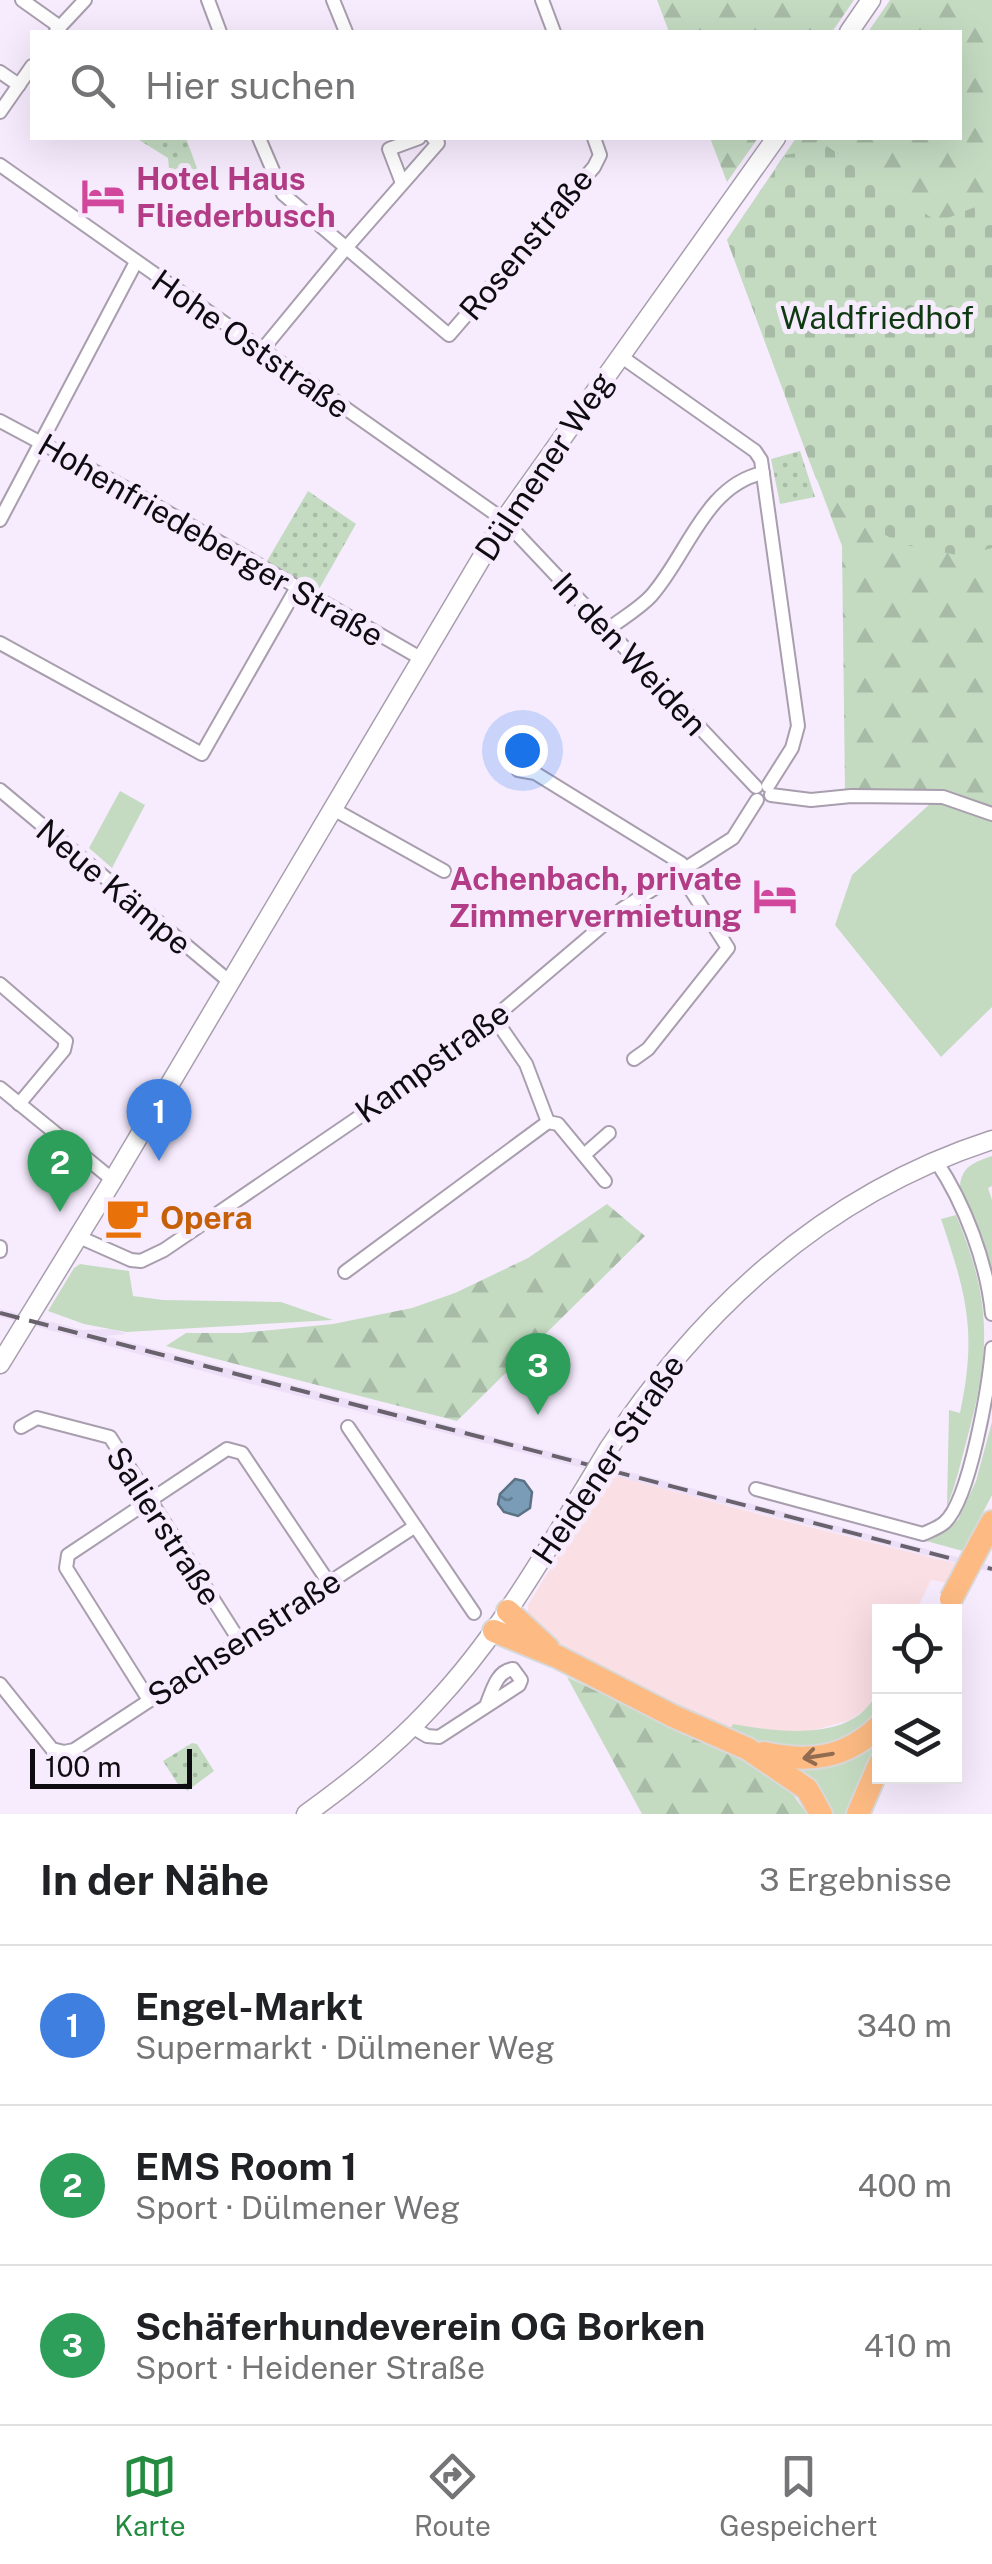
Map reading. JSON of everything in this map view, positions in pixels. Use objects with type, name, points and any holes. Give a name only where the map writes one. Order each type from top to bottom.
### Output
[{"type":"highway","points":[[955,1604],[987,1546],[992,1522]]},
{"type":"highway","points":[[508,1611],[558,1657]]},
{"type":"highway","points":[[494,1631],[558,1657],[748,1750],[807,1789],[822,1814]]},
{"type":"highway","points":[[748,1750],[797,1759],[823,1757],[849,1748],[872,1730]]},
{"type":"highway","points":[[861,1814],[872,1784]]},
{"type":"highway","points":[[861,1814],[876,1784]]},
{"type":"street","points":[[22,0],[58,30],[85,0]]},
{"type":"street","points":[[208,0],[219,30]]},
{"type":"street","points":[[333,0],[345,30]]},
{"type":"street","points":[[542,0],[553,30]]},
{"type":"street","points":[[850,30],[872,0]]},
{"type":"street","points":[[0,112],[30,69]]},
{"type":"street","points":[[0,72],[19,85]]},
{"type":"street","points":[[259,140],[282,194],[346,248]]},
{"type":"street","points":[[262,350],[438,142],[436,140]]},
{"type":"street","name":"Rosenstraße","points":[[346,248],[449,336],[594,167],[600,155],[595,140]]},
{"type":"street","name":"Dülmener Weg","points":[[0,1364],[504,520],[775,140]]},
{"type":"street","points":[[387,143],[402,182]]},
{"type":"street","name":"Hohe Oststraße","points":[[0,165],[504,520]]},
{"type":"street","points":[[0,520],[136,262]]},
{"type":"street","points":[[607,630],[649,599],[723,492],[748,476],[763,474],[762,460],[755,451],[619,356]]},
{"type":"street","name":"Hohenfriedeberger Straße","points":[[0,421],[120,484],[422,659]]},
{"type":"street","name":"Kampstraße","points":[[78,1237],[130,1260],[141,1261],[164,1250],[450,1055],[611,918],[733,838],[792,748],[798,726],[763,474]]},
{"type":"street","name":"In den Weiden","points":[[504,520],[763,792]]},
{"type":"street","points":[[0,643],[202,754],[296,589]]},
{"type":"street","points":[[518,770],[536,773],[681,863],[728,948],[648,1049],[634,1059]]},
{"type":"street","name":"Neue Kämpe","points":[[0,790],[230,982]]},
{"type":"street","points":[[763,792],[788,800],[943,797],[992,814]]},
{"type":"street","points":[[333,808],[444,872]]},
{"type":"street","points":[[0,984],[66,1041],[64,1050],[20,1104]]},
{"type":"street","points":[[495,1019],[526,1064],[548,1122]]},
{"type":"street","points":[[0,1088],[113,1180]]},
{"type":"street","points":[[344,1272],[548,1122],[558,1124],[606,1181]]},
{"type":"street","points":[[584,1155],[609,1134]]},
{"type":"street","name":"Heidener Straße","points":[[306,1814],[373,1763],[454,1682],[508,1611],[609,1448],[700,1327],[754,1275],[827,1219],[936,1161],[992,1140]]},
{"type":"street","points":[[936,1161],[954,1192],[989,1285],[992,1314]]},
{"type":"street","points":[[756,1489],[923,1534],[945,1522],[961,1498],[990,1374],[992,1348]]},
{"type":"street","name":"Salierstraße","points":[[22,1427],[37,1418],[110,1438],[239,1640]]},
{"type":"street","points":[[348,1427],[474,1613]]},
{"type":"street","points":[[149,1700],[66,1568],[68,1554],[227,1449],[242,1453],[329,1583]]},
{"type":"street","name":"Sachsenstraße","points":[[0,1684],[52,1749],[74,1750],[414,1527]]},
{"type":"street","points":[[412,1726],[427,1736],[439,1736],[486,1706]]},
{"type":"shaded area","points":[[0,1309],[83,1330],[112,1329],[127,1334],[105,1336],[992,1566],[992,1572],[228,1378],[0,1317]]},
{"type":"shaded area","points":[[608,1474],[958,1564],[949,1583],[931,1580],[919,1604],[872,1604],[872,1699],[867,1708],[850,1720],[800,1734],[756,1728],[730,1731],[633,1687],[553,1643],[528,1612],[528,1605]]},
{"type":"green space","points":[[657,0],[854,0],[833,30],[668,30]]},
{"type":"green space","points":[[890,0],[992,0],[992,808],[943,790],[845,792],[842,546],[727,240],[795,140],[962,140],[962,30],[869,30]]},
{"type":"green space","points":[[139,140],[187,140],[198,171],[191,184],[169,168],[168,158]]},
{"type":"green space","points":[[711,140],[757,140],[727,182]]},
{"type":"green space","name":"Waldfriedhof","points":[[818,140],[942,225],[948,218],[992,200],[992,548],[962,556],[901,544],[861,521],[816,479],[727,240],[785,155],[810,151]]},
{"type":"green space","points":[[800,451],[815,497],[780,504],[771,459]]},
{"type":"green space","points":[[308,491],[356,524],[318,591],[267,561]]},
{"type":"green space","points":[[120,791],[145,805],[112,868],[89,848]]},
{"type":"green space","points":[[931,803],[957,807],[992,821],[992,1007],[941,1057],[835,925],[852,875]]},
{"type":"green space","points":[[992,1156],[992,1186],[988,1188],[992,1200],[992,1278],[960,1187],[966,1170]]},
{"type":"green space","points":[[607,1204],[645,1236],[457,1421],[166,1346],[186,1333],[241,1333],[333,1324],[412,1308],[455,1293],[528,1258]]},
{"type":"green space","points":[[956,1215],[982,1300],[984,1352],[975,1408],[947,1506],[949,1410],[960,1413],[968,1359],[963,1293],[941,1219]]},
{"type":"green space","points":[[80,1264],[129,1271],[133,1296],[281,1302],[333,1320],[126,1332],[84,1324],[48,1311]]},
{"type":"green space","points":[[992,1422],[992,1495],[963,1551],[926,1541],[958,1520],[976,1481]]},
{"type":"green space","points":[[567,1677],[781,1778],[807,1814],[642,1814]]},
{"type":"green space","points":[[872,1700],[872,1720],[849,1740],[792,1752],[729,1731],[733,1724],[766,1729],[823,1729],[856,1717]]},
{"type":"green space","points":[[872,1735],[872,1761],[850,1814],[827,1814],[790,1764]]},
{"type":"green space","points":[[192,1743],[197,1744],[214,1771],[187,1791],[183,1784],[179,1786],[163,1761]]},
{"type":"water","points":[[515,1479],[524,1481],[532,1492],[530,1508],[518,1516],[504,1512],[498,1504],[500,1494]]},
{"type":"railway","points":[[0,1313],[992,1569]]},
{"type":"place","name":"Hotel Haus Fliederbusch","points":[[103,196]]},
{"type":"place","name":"Achenbach, private Zimmervermietung","points":[[775,896]]},
{"type":"place","name":"Engel-Markt","points":[[159,1161]]},
{"type":"place","name":"EMS Room 1","points":[[60,1212]]},
{"type":"place","name":"Opera","points":[[127,1217]]},
{"type":"place","name":"Schäferhundeverein OG Borken","points":[[538,1415]]}]
